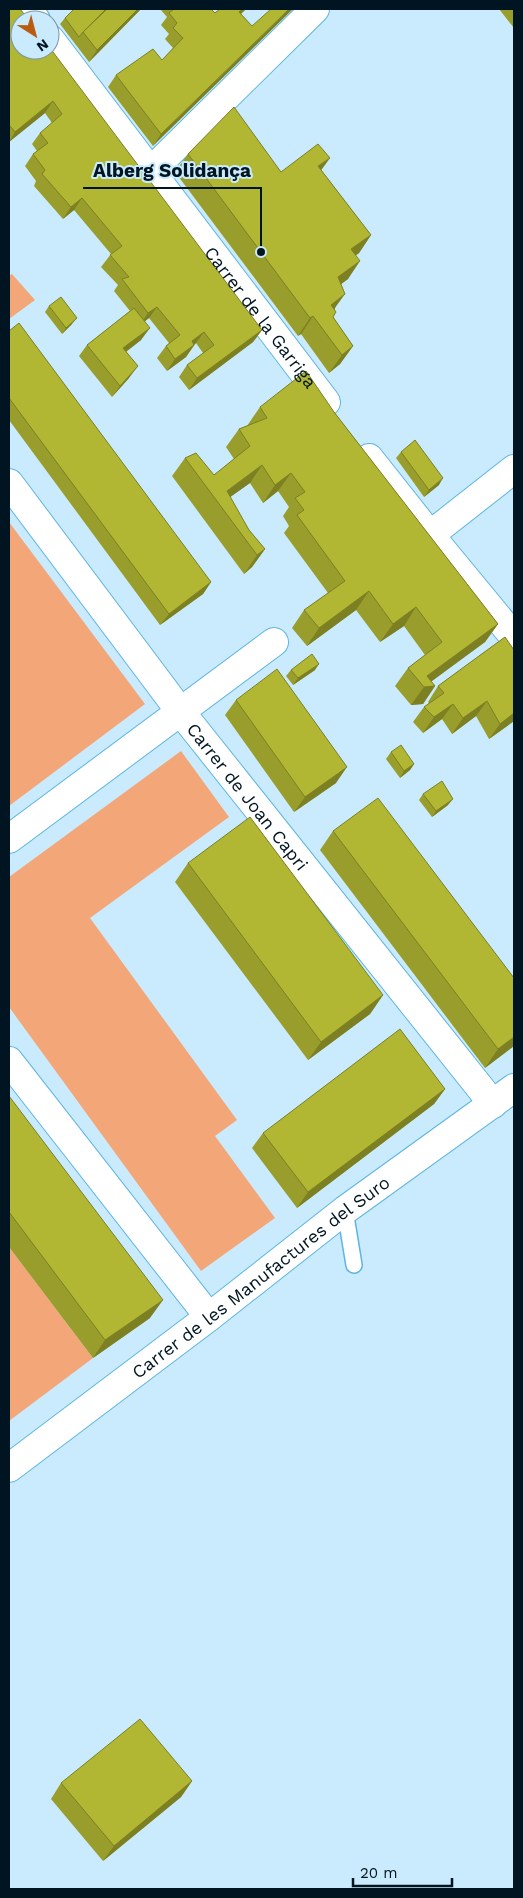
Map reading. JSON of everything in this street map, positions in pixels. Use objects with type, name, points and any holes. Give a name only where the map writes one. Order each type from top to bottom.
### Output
[{"type":"street","points":[[151,171],[315,9]]},
{"type":"street","name":"Carrer de la Garriga","points":[[60,52],[346,428],[514,638]]},
{"type":"street","points":[[430,535],[514,470]]},
{"type":"street","name":"Carrer de Joan Capri","points":[[9,483],[180,711],[493,1104]]},
{"type":"street","points":[[9,839],[274,642]]},
{"type":"street","points":[[9,1061],[209,1317]]},
{"type":"street","name":"Carrer de les Manufactures del Suro","points":[[9,1468],[209,1317],[345,1210],[514,1088]]},
{"type":"lane","points":[[345,1210],[354,1265]]},
{"type":"shaded area","points":[[12,274],[35,300],[9,319],[9,276]]},
{"type":"shaded area","points":[[9,522],[145,704],[9,806]]},
{"type":"shaded area","points":[[181,751],[229,817],[90,918],[237,1120],[215,1136],[275,1218],[201,1271],[9,1007],[9,877]]},
{"type":"shaded area","points":[[9,1247],[93,1358],[9,1421]]},
{"type":"building","points":[[9,9],[20,9],[10,10],[10,60],[59,60],[262,330],[197,378],[187,365],[214,345],[204,332],[192,341],[194,345],[175,359],[166,346],[180,335],[157,307],[148,313],[122,279],[129,277],[110,255],[122,246],[82,198],[71,207],[42,174],[45,170],[33,154],[48,143],[40,133],[62,114],[53,101],[15,132],[10,126],[9,128]]},
{"type":"building","points":[[74,9],[105,10],[79,37],[65,18]]},
{"type":"building","points":[[107,9],[138,9],[97,50],[83,32]]},
{"type":"building","points":[[174,9],[211,9],[215,13],[220,9],[242,9],[239,12],[252,26],[271,9],[289,9],[161,134],[116,75],[153,49],[162,60],[183,38],[173,28],[177,23],[169,13]]},
{"type":"building","points":[[234,107],[281,172],[318,144],[330,158],[318,166],[371,235],[351,249],[360,261],[338,277],[345,294],[331,305],[336,312],[333,317],[353,346],[342,355],[313,316],[310,318],[188,154]]},
{"type":"building","points":[[61,297],[77,318],[66,328],[49,306]]},
{"type":"building","points":[[134,308],[150,328],[123,348],[138,366],[120,386],[87,345]]},
{"type":"building","points":[[19,323],[211,582],[169,614],[9,398],[9,331]]},
{"type":"building","points":[[306,371],[334,412],[498,624],[427,676],[435,686],[424,687],[408,668],[442,642],[416,607],[393,624],[369,591],[319,628],[304,610],[345,581],[297,515],[304,510],[295,498],[305,492],[291,473],[275,485],[262,465],[227,491],[249,530],[265,549],[257,555],[185,458],[196,453],[214,475],[250,446],[239,429],[267,418],[260,407]]},
{"type":"building","points":[[415,440],[443,478],[429,490],[401,452]]},
{"type":"building","points":[[505,637],[514,650],[514,713],[500,724],[487,701],[463,718],[453,704],[434,717],[424,707],[444,693],[438,686]]},
{"type":"building","points":[[312,654],[319,664],[298,678],[291,670]]},
{"type":"building","points":[[277,669],[347,767],[305,797],[236,700]]},
{"type":"building","points":[[401,745],[414,764],[404,771],[391,752]]},
{"type":"building","points":[[442,781],[453,799],[436,811],[423,794]]},
{"type":"building","points":[[378,798],[514,978],[514,1037],[498,1049],[333,831]]},
{"type":"building","points":[[250,817],[383,995],[321,1042],[188,863]]},
{"type":"building","points":[[400,1029],[445,1089],[308,1192],[263,1133]]},
{"type":"building","points":[[9,1096],[163,1300],[105,1340],[9,1212]]},
{"type":"building","points":[[140,1719],[192,1781],[114,1846],[61,1783]]},
{"type":"place","name":"Alberg Solidança","points":[[261,252]]}]
